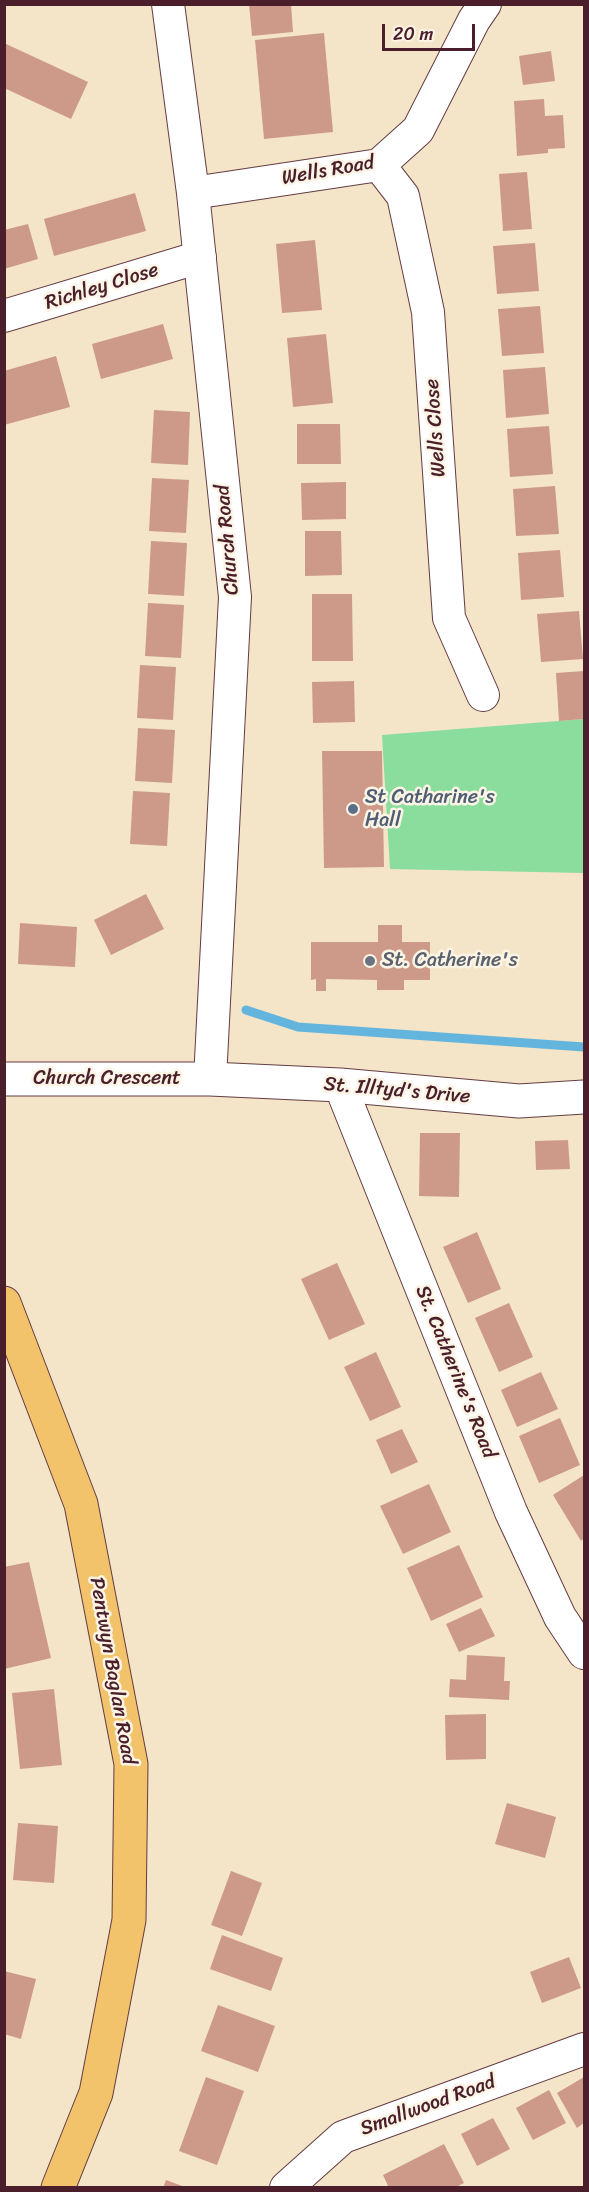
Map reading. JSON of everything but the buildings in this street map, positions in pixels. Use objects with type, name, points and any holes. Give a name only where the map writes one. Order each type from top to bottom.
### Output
[{"type":"main road","name":"Pentwyn Baglan Road","points":[[4,1303],[81,1504],[131,1764],[129,1920],[96,2093],[58,2187]]},
{"type":"street","name":"Church Road","points":[[168,4],[193,193],[235,597],[210,1079]]},
{"type":"street","name":"Wells Road","points":[[193,193],[379,165],[418,130],[474,20],[485,4]]},
{"type":"street","name":"Wells Close","points":[[379,165],[403,196],[428,312],[449,618],[483,695]]},
{"type":"street","name":"Richley Close","points":[[4,316],[200,257]]},
{"type":"street","name":"Church Crescent","points":[[4,1079],[210,1079]]},
{"type":"street","name":"St. Illtyd's Drive","points":[[210,1079],[340,1085],[519,1101],[585,1097]]},
{"type":"street","name":"St. Catherine's Road","points":[[340,1085],[511,1512],[560,1617],[585,1653]]},
{"type":"street","name":"Smallwood Road","points":[[286,2187],[343,2137],[585,2049]]},
{"type":"green space","points":[[584,719],[584,873],[390,869],[382,735]]},
{"type":"waterway","points":[[246,1010],[298,1027],[584,1047]]},
{"type":"place","name":"St Catharine's Hall","points":[[353,809]]},
{"type":"place","name":"St. Catherine's","points":[[370,961]]}]
